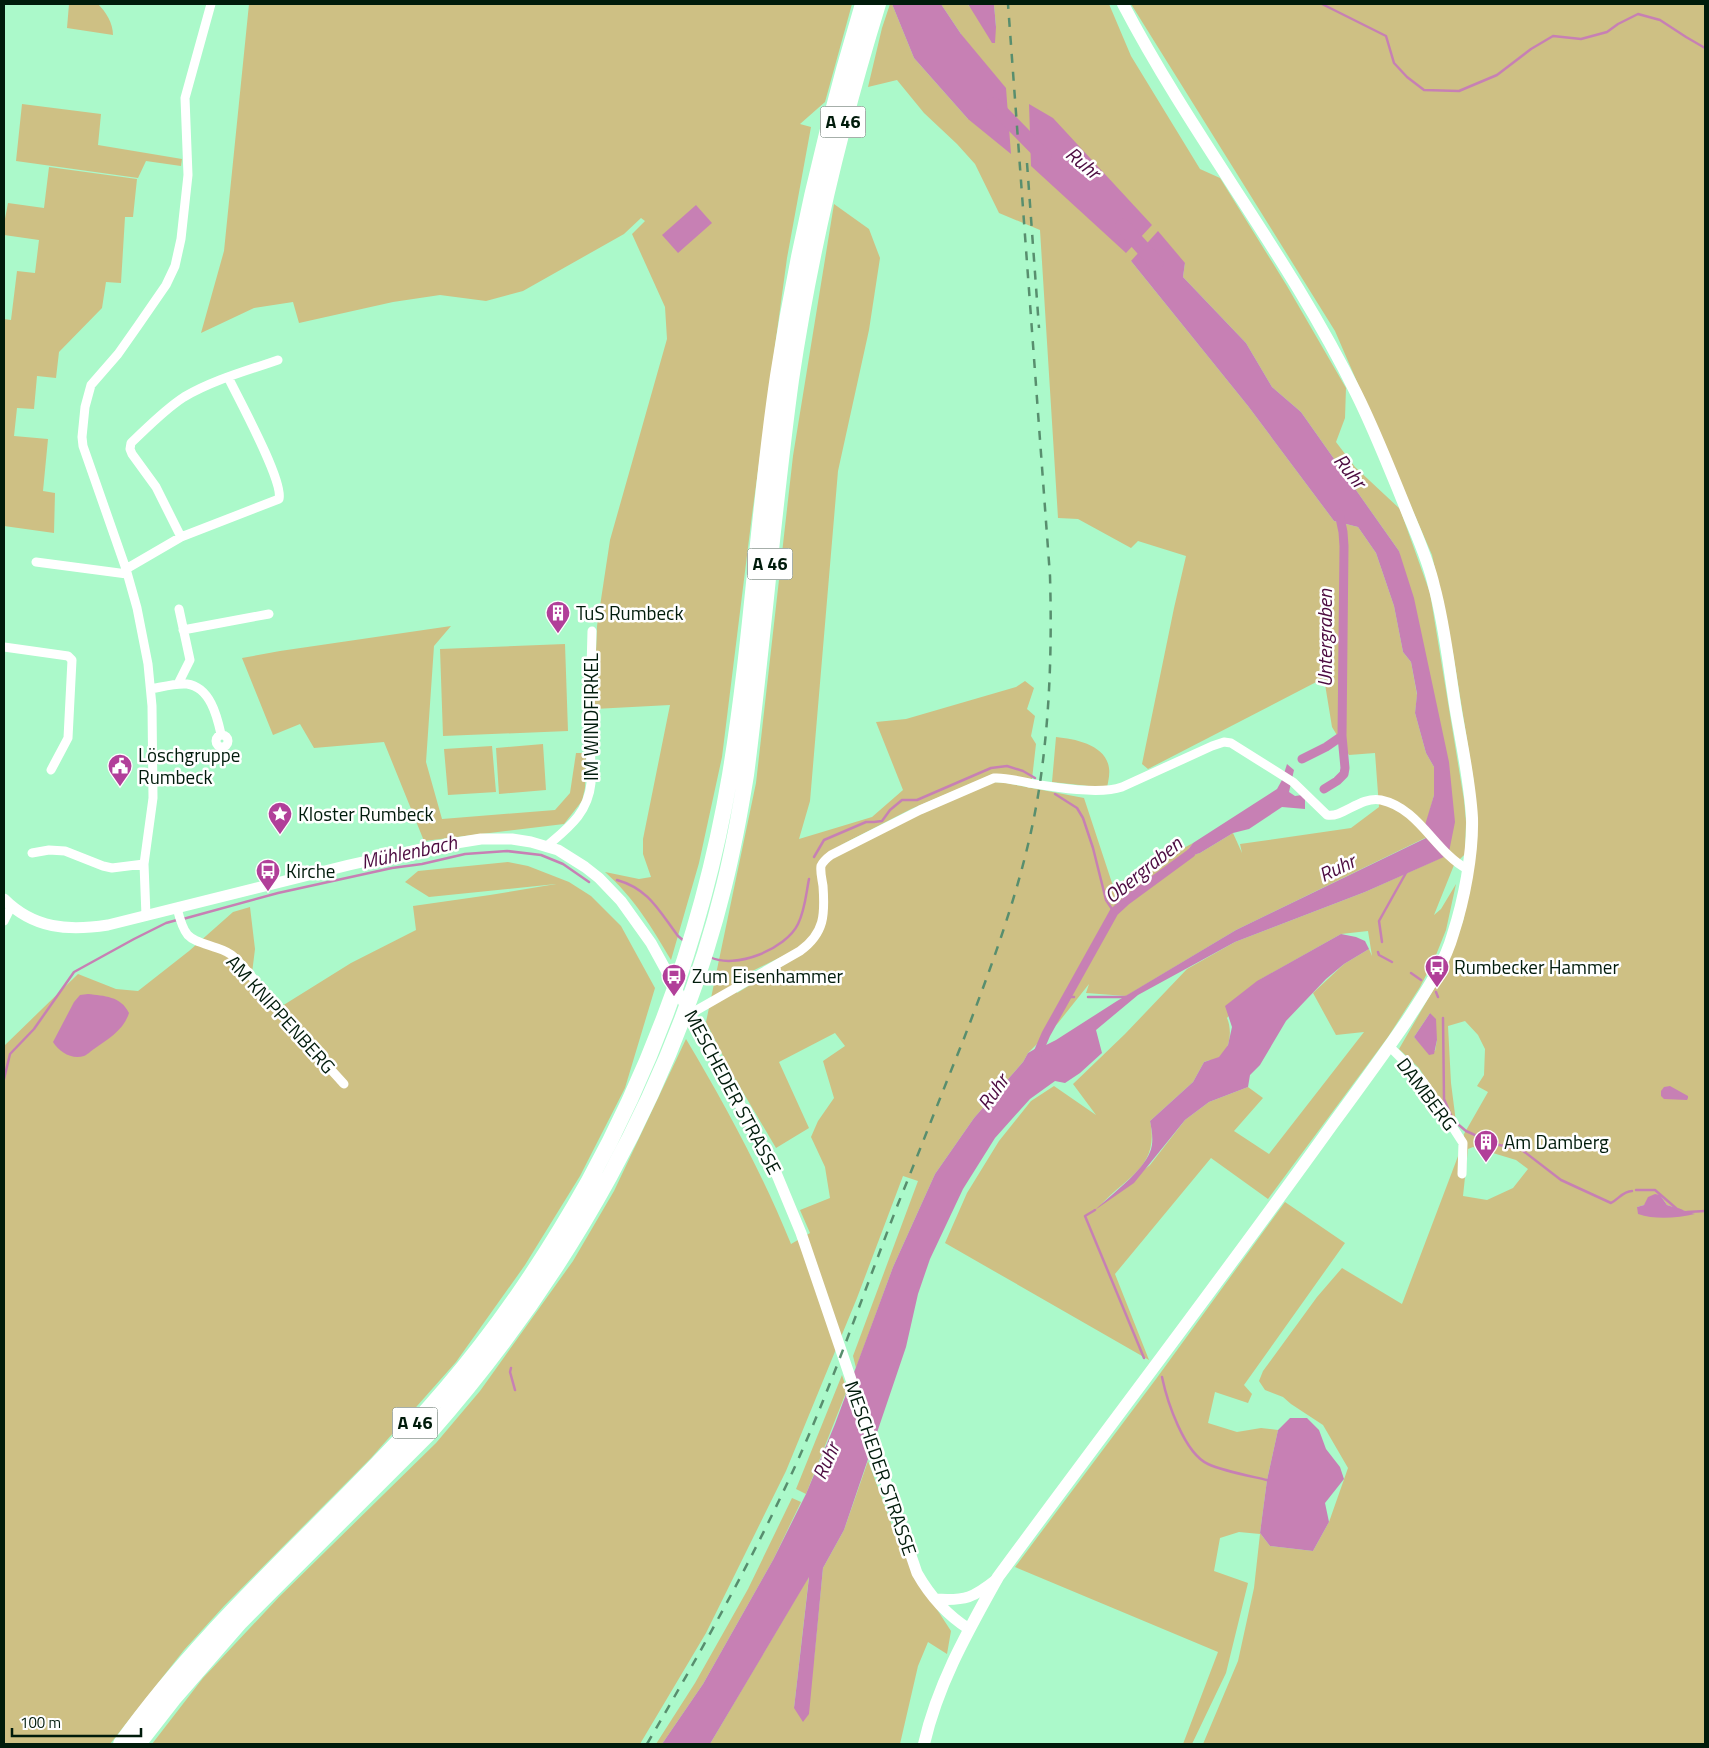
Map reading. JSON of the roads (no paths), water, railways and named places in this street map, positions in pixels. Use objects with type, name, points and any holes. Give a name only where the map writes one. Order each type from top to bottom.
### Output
[{"type":"highway","name":"A 46","points":[[138,1744],[173,1698],[240,1622],[430,1432],[458,1400],[512,1330],[555,1269],[604,1188],[664,1064],[697,976],[724,887],[746,775],[790,388],[809,240],[831,116],[863,4]]},
{"type":"highway","name":"A 46","points":[[120,1744],[194,1651],[266,1575],[380,1461],[445,1390],[473,1356],[525,1284],[565,1222],[605,1150],[648,1058],[681,972],[707,883],[732,765],[772,421],[788,313],[878,4]]},
{"type":"main road","points":[[924,1744],[943,1684],[969,1630],[998,1577],[1314,1150],[1428,988],[1444,958],[1457,920],[1472,831],[1468,789],[1438,599],[1422,547],[1371,424],[1324,333],[1282,262],[1181,105],[1123,4]]},
{"type":"street","points":[[146,916],[144,864],[153,798],[151,689],[144,638],[126,572],[83,446],[82,437],[86,400],[93,381],[118,354],[138,327],[166,285],[174,266],[181,239],[188,175],[185,98],[211,4]]},
{"type":"street","points":[[181,537],[156,487],[132,454],[130,445],[157,418],[177,402],[199,389],[278,360]]},
{"type":"street","points":[[36,562],[126,572],[181,537],[275,501],[280,496],[270,464],[228,377]]},
{"type":"street","points":[[178,684],[190,660],[179,609]]},
{"type":"street","points":[[184,630],[269,614]]},
{"type":"street","name":"IM WINDFIRKEL","points":[[547,846],[579,816],[588,801],[592,783],[590,707],[592,631]]},
{"type":"street","points":[[4,647],[68,656],[72,660],[68,738],[51,770]]},
{"type":"street","points":[[151,689],[178,684],[190,685],[204,694],[216,714],[221,734]]},
{"type":"street","points":[[690,1014],[800,951],[812,940],[821,928],[823,918],[822,864],[831,855],[920,810],[988,780],[998,778],[1045,786],[1112,790],[1224,742],[1237,746],[1293,782],[1329,816],[1369,800],[1385,801],[1400,808],[1416,820],[1448,855],[1467,869]]},
{"type":"street","name":"MESCHEDER STRASSE","points":[[8,903],[29,918],[55,927],[96,927],[146,916],[178,912],[349,865],[441,845],[480,840],[512,839],[547,846],[567,855],[585,867],[599,878],[621,901],[651,943],[772,1163],[801,1233],[917,1573],[935,1599],[952,1617],[969,1630]]},
{"type":"street","points":[[32,853],[49,850],[64,851],[112,868],[144,864]]},
{"type":"street","points":[[4,921],[8,903]]},
{"type":"street","name":"AM KNIPPENBERG","points":[[178,912],[187,935],[195,942],[227,952],[233,956],[283,1016],[344,1084]]},
{"type":"street","name":"DAMBERG","points":[[1389,1046],[1424,1083],[1463,1143],[1462,1174]]},
{"type":"street","points":[[935,1599],[952,1600],[968,1598],[984,1589],[998,1577]]},
{"type":"water","points":[[892,4],[941,4],[961,34],[1006,88],[1011,154],[968,119],[914,58]]},
{"type":"water","points":[[968,4],[994,4],[995,43],[992,43]]},
{"type":"water","points":[[1029,104],[1053,118],[1152,225],[1126,253],[1031,166]]},
{"type":"water","points":[[696,205],[712,223],[678,253],[662,235]]},
{"type":"water","points":[[1158,231],[1185,263],[1183,277],[1246,343],[1272,387],[1301,412],[1399,551],[1414,598],[1449,762],[1455,822],[1449,852],[1425,825],[1434,795],[1434,767],[1426,753],[1415,713],[1417,694],[1411,662],[1403,652],[1394,606],[1376,553],[1358,527],[1334,521],[1248,406],[1131,261]]},
{"type":"water","points":[[1287,764],[1294,770],[1289,792],[1295,796],[1302,795],[1305,799],[1305,809],[1282,807],[1249,829],[1233,833],[1200,853],[1181,859],[1193,843],[1277,789]]},
{"type":"water","points":[[1426,838],[1444,857],[1365,892],[1235,942],[1138,995],[1096,1030],[1102,1053],[1080,1073],[1065,1083],[1055,1081],[1030,1099],[995,1138],[963,1189],[930,1259],[918,1294],[906,1347],[844,1530],[823,1568],[809,1714],[803,1722],[794,1708],[809,1577],[710,1744],[662,1744],[703,1684],[773,1560],[806,1494],[835,1424],[893,1267],[935,1174],[974,1118],[1023,1062],[1028,1053],[1045,1043],[1046,1045],[1056,1040],[1236,930]]},
{"type":"water","points":[[1341,934],[1365,941],[1369,949],[1344,964],[1326,979],[1286,1021],[1260,1065],[1250,1075],[1248,1087],[1209,1102],[1185,1120],[1134,1183],[1095,1210],[1134,1175],[1146,1159],[1152,1145],[1150,1121],[1193,1082],[1204,1062],[1219,1057],[1228,1045],[1232,1027],[1225,1006],[1257,981]]},
{"type":"water","points":[[80,995],[106,996],[117,1000],[126,1007],[129,1013],[127,1019],[115,1034],[105,1042],[84,1056],[70,1056],[62,1052],[53,1042],[74,1002]]},
{"type":"water","points":[[1430,1013],[1436,1019],[1437,1040],[1434,1054],[1429,1055],[1414,1037]]},
{"type":"water","points":[[1670,1086],[1688,1096],[1687,1100],[1664,1099],[1661,1096],[1661,1091],[1664,1087]]},
{"type":"water","points":[[1655,1194],[1660,1195],[1667,1205],[1695,1214],[1666,1218],[1638,1214],[1637,1207],[1644,1205],[1648,1197]]},
{"type":"water","points":[[1290,1418],[1307,1418],[1319,1430],[1326,1449],[1340,1467],[1344,1479],[1325,1503],[1329,1522],[1313,1551],[1270,1546],[1260,1533],[1267,1480],[1278,1430]]},
{"type":"waterway","points":[[1322,4],[1386,36],[1394,63],[1407,77],[1424,90],[1459,91],[1497,75],[1531,49],[1553,36],[1581,39],[1607,32],[1638,14],[1660,20],[1705,48]]},
{"type":"waterway","name":"Ruhr","points":[[994,105],[1044,156]]},
{"type":"waterway","name":"Ruhr","points":[[1123,226],[1156,263]]},
{"type":"waterway","name":"Untergraben","points":[[1324,789],[1337,781],[1344,774],[1345,768],[1342,736],[1344,546],[1339,513]]},
{"type":"waterway","points":[[1302,759],[1326,747],[1342,736]]},
{"type":"waterway","name":"Mühlenbach","points":[[814,857],[824,840],[866,822],[882,821],[890,810],[902,800],[917,800],[991,768],[1007,766],[1023,771],[1035,778]]},
{"type":"waterway","name":"Mühlenbach","points":[[1055,794],[1077,808],[1083,818],[1093,848],[1106,900],[1114,912]]},
{"type":"waterway","name":"Mühlenbach","points":[[183,919],[278,893],[465,854],[507,851],[541,855],[563,864],[589,882]]},
{"type":"waterway","name":"Obergraben","points":[[1037,1055],[1046,1034],[1114,912],[1127,900],[1191,853]]},
{"type":"waterway","points":[[1382,942],[1379,921],[1407,871]]},
{"type":"waterway","name":"Mühlenbach","points":[[710,957],[733,961],[746,959],[759,955],[783,942],[798,924],[804,908],[809,879]]},
{"type":"waterway","name":"Mühlenbach","points":[[617,880],[628,884],[645,895],[684,941]]},
{"type":"waterway","name":"Mühlenbach","points":[[4,1079],[10,1054],[34,1029],[74,972],[134,939],[166,923],[177,920]]},
{"type":"waterway","points":[[1378,952],[1379,955],[1392,962]]},
{"type":"waterway","points":[[1411,973],[1421,980]]},
{"type":"waterway","points":[[1436,992],[1438,997]]},
{"type":"waterway","name":"Obergraben","points":[[1066,997],[1074,997]]},
{"type":"waterway","points":[[1088,997],[1126,997]]},
{"type":"waterway","points":[[1443,1018],[1444,1099],[1453,1120],[1466,1131],[1495,1144],[1522,1150],[1561,1180],[1611,1203],[1632,1191]]},
{"type":"waterway","points":[[1636,1190],[1655,1190],[1682,1211]]},
{"type":"waterway","points":[[1095,1210],[1085,1216],[1144,1358]]},
{"type":"waterway","points":[[1687,1212],[1705,1211]]},
{"type":"waterway","points":[[511,1368],[510,1372],[515,1390]]},
{"type":"waterway","points":[[1162,1377],[1172,1412],[1184,1438],[1199,1458],[1221,1469],[1267,1480]]},
{"type":"railway","points":[[647,1744],[759,1542],[821,1407],[987,978],[1009,914],[1034,816],[1040,783],[1048,705],[1051,628],[1050,576],[1008,4]]},
{"type":"railway","points":[[1027,163],[1039,328]]},
{"type":"place","name":"TuS Rumbeck","points":[[558,634]]},
{"type":"place","name":"Löschgruppe Rumbeck","points":[[120,787]]},
{"type":"place","name":"Kloster Rumbeck","points":[[280,835]]},
{"type":"place","name":"Kirche","points":[[268,892]]},
{"type":"place","name":"Rumbecker Hammer","points":[[1437,988]]},
{"type":"place","name":"Zum Eisenhammer","points":[[674,997]]},
{"type":"place","name":"Am Damberg","points":[[1486,1163]]}]
